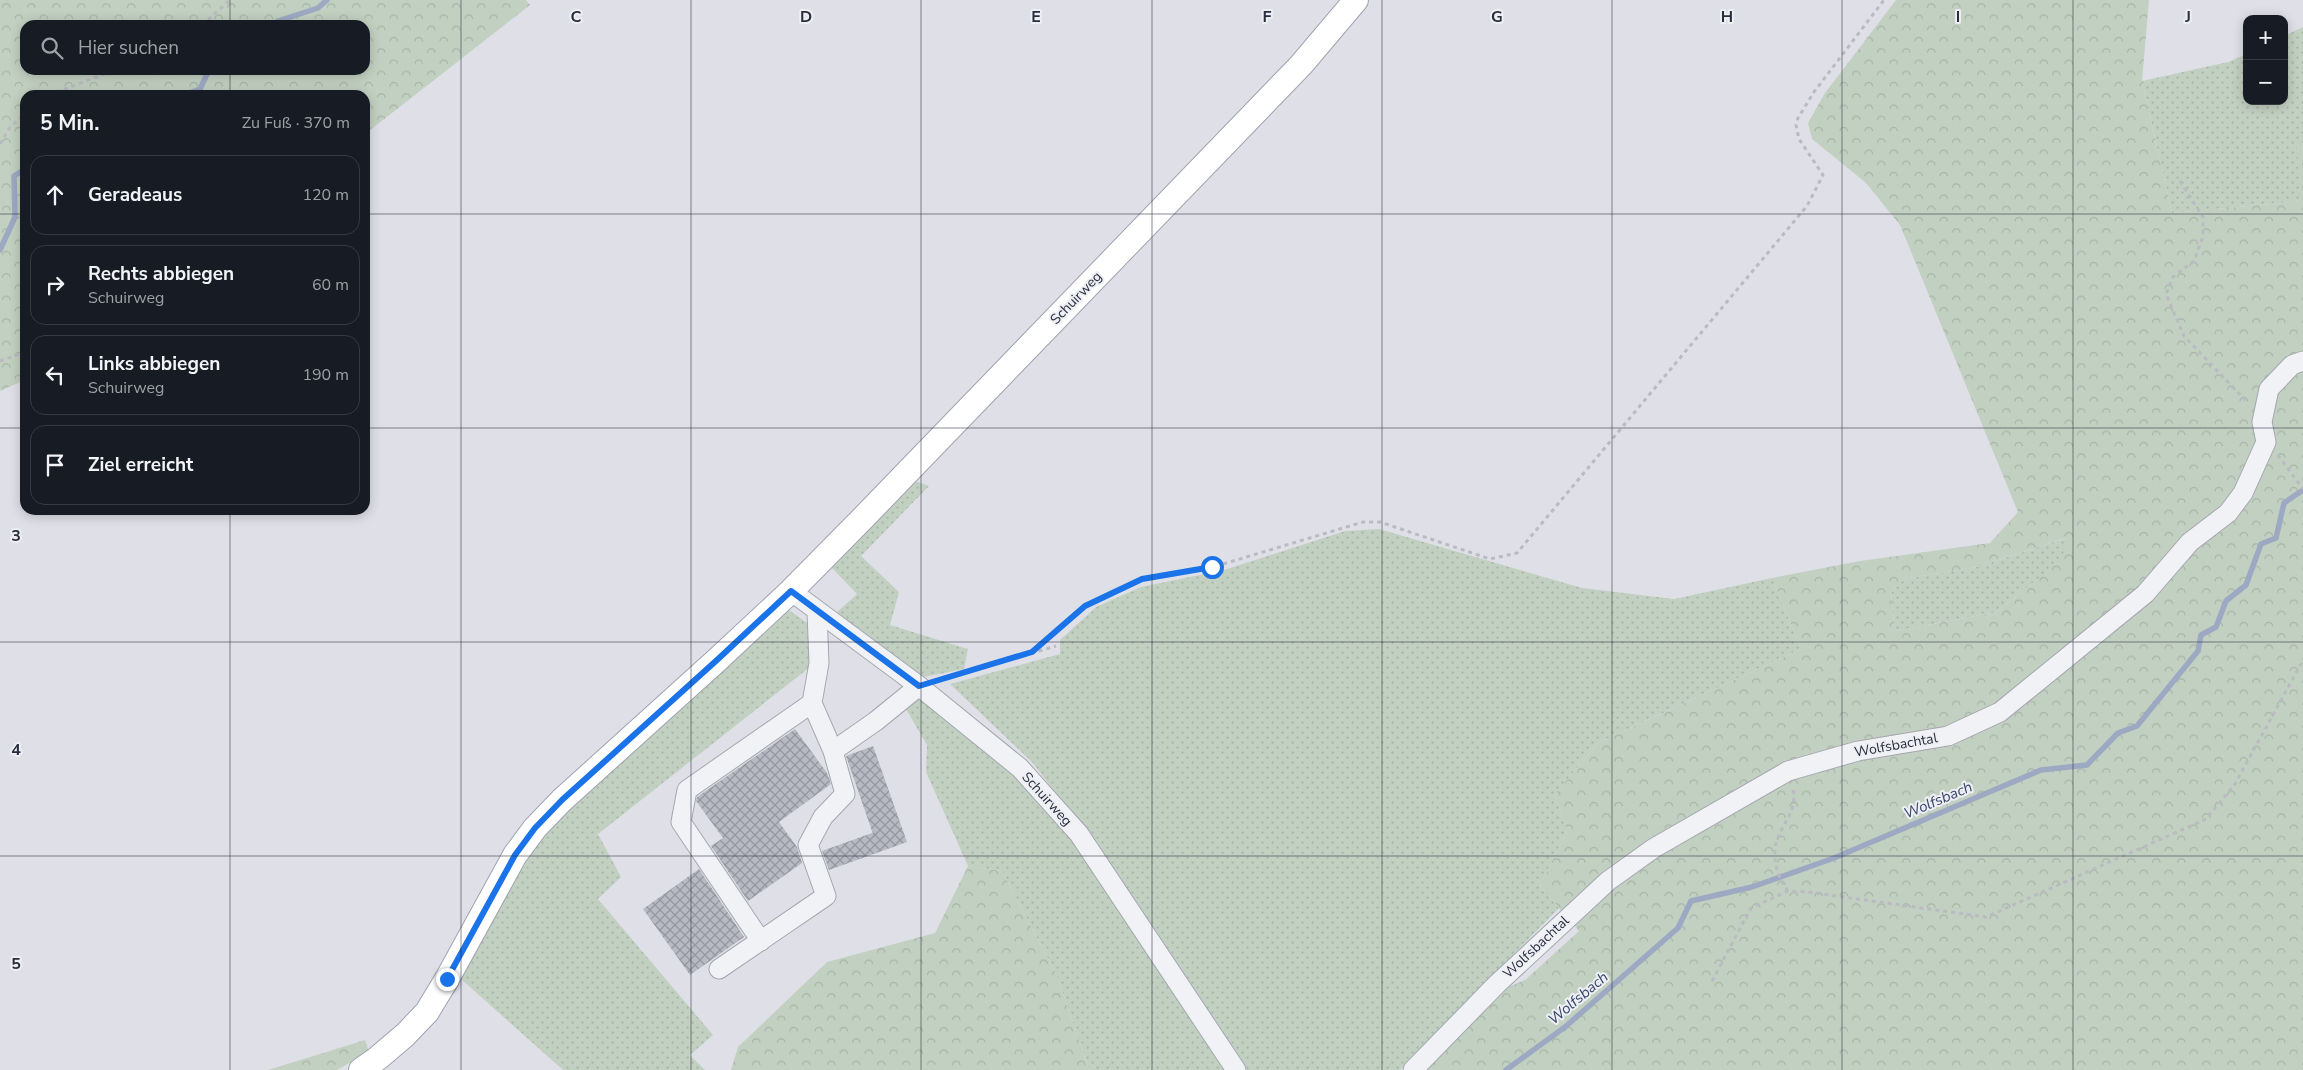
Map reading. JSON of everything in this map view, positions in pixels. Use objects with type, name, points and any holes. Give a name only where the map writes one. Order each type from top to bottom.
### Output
[{"type":"main road","name":"Schuirweg","points":[[361,1070],[406,1035],[427,1012],[515,855],[535,828],[562,800],[791,591],[1287,79],[1356,0]]},
{"type":"street","name":"Wolfsbachtal","points":[[1413,1070],[1497,984],[1608,881],[1654,848],[1788,771],[1858,751],[1948,736],[2000,712],[2145,594],[2190,542],[2228,513],[2243,493],[2266,442],[2262,422],[2269,390],[2292,365],[2303,361]]},
{"type":"street","name":"Schuirweg","points":[[791,591],[919,686],[1020,768],[1079,834],[1236,1070]]},
{"type":"street","points":[[719,969],[826,896],[808,845],[822,817],[845,794],[832,751],[812,702],[818,663],[817,612]]},
{"type":"street","points":[[832,751],[876,721],[919,686]]},
{"type":"street","points":[[761,941],[681,822],[687,790],[812,702]]},
{"type":"path","points":[[208,20],[230,0]]},
{"type":"path","points":[[1032,652],[1085,606],[1142,579],[1212,567],[1363,522],[1380,522],[1490,559],[1517,553],[1807,206],[1823,176],[1799,139],[1796,125],[1798,118],[1814,92],[1884,0]]},
{"type":"path","points":[[61,90],[102,75]]},
{"type":"path","points":[[0,144],[10,127],[20,118]]},
{"type":"path","points":[[2180,181],[2203,218],[2203,236],[2194,260],[2173,277],[2166,294],[2184,336],[2247,401],[2262,422]]},
{"type":"path","points":[[0,362],[20,354]]},
{"type":"path","points":[[2291,470],[2303,489]]},
{"type":"path","points":[[919,686],[1056,646]]},
{"type":"path","points":[[1712,981],[1752,908],[1788,892],[1808,892],[1986,917],[2206,819],[2235,784],[2303,660]]},
{"type":"path","points":[[1788,771],[1794,795],[1792,812],[1776,843],[1775,862],[1782,885],[1788,892]]},
{"type":"green space","points":[[0,0],[526,0],[530,5],[370,130],[370,90],[20,90],[20,382],[0,391]]},
{"type":"green space","points":[[1896,0],[2149,0],[2142,81],[2172,213],[2300,201],[2297,144],[2303,141],[2303,1070],[1422,1070],[1499,991],[1525,980],[1579,931],[1540,886],[1567,831],[1555,794],[1598,743],[1801,649],[1772,578],[1860,561],[1990,543],[2018,512],[1900,225],[1866,183],[1812,139],[1808,123],[1825,93]],"holes":[[[2065,538],[2063,558],[1997,612],[1895,631],[1891,593],[1903,579],[1977,567]]]},
{"type":"green space","points":[[2303,27],[2303,141],[2297,145],[2301,201],[2172,213],[2142,81],[2228,62],[2243,56],[2243,105],[2288,105],[2288,34]]},
{"type":"green space","points":[[915,481],[929,486],[861,556],[899,592],[890,625],[968,649],[964,669],[919,678],[836,613],[857,594],[831,567]]},
{"type":"green space","points":[[1379,529],[1582,588],[1674,599],[1772,578],[1801,649],[1598,743],[1555,794],[1567,831],[1540,886],[1559,908],[1400,1070],[1242,1070],[1085,831],[1032,762],[950,684],[1060,654],[1060,640],[1096,607],[1141,587],[1224,570],[1345,531]]},
{"type":"green space","points":[[2066,538],[2064,558],[1997,612],[1895,631],[1891,593],[1903,579],[1977,567]]},
{"type":"green space","points":[[786,608],[807,623],[810,667],[598,834],[621,877],[598,899],[713,1035],[690,1055],[705,1070],[563,1070],[461,979],[526,858],[557,820]]},
{"type":"green space","points":[[916,698],[930,702],[1020,775],[1075,838],[1228,1070],[1089,1070],[1057,976],[1002,871],[968,866],[926,772],[927,745],[903,704]]},
{"type":"green space","points":[[968,866],[1002,871],[1057,976],[1089,1070],[731,1070],[738,1047],[827,962],[935,933]]},
{"type":"green space","points":[[365,1040],[369,1052],[337,1070],[268,1070]]},
{"type":"building","points":[[795,729],[827,773],[831,784],[779,822],[797,847],[802,863],[748,901],[711,846],[723,838],[696,801],[697,797]]},
{"type":"building","points":[[873,746],[907,842],[829,870],[822,851],[873,834],[846,756]]},
{"type":"building","points":[[699,869],[744,937],[690,975],[643,909]]},
{"type":"waterway","points":[[281,20],[318,8],[327,0]]},
{"type":"waterway","points":[[197,90],[200,89],[207,75]]},
{"type":"waterway","points":[[0,250],[15,217],[14,176],[20,172]]},
{"type":"waterway","name":"Wolfsbach","points":[[1506,1070],[1565,1027],[1678,928],[1691,901],[1752,887],[1834,858],[2041,770],[2087,765],[2118,733],[2137,726],[2198,651],[2201,635],[2216,627],[2226,601],[2246,585],[2261,544],[2276,538],[2284,503],[2303,490]]},
{"type":"route","points":[[447,979],[515,855],[535,828],[562,800],[791,591],[919,686],[1032,652],[1085,606],[1142,579],[1212,567]]}]
